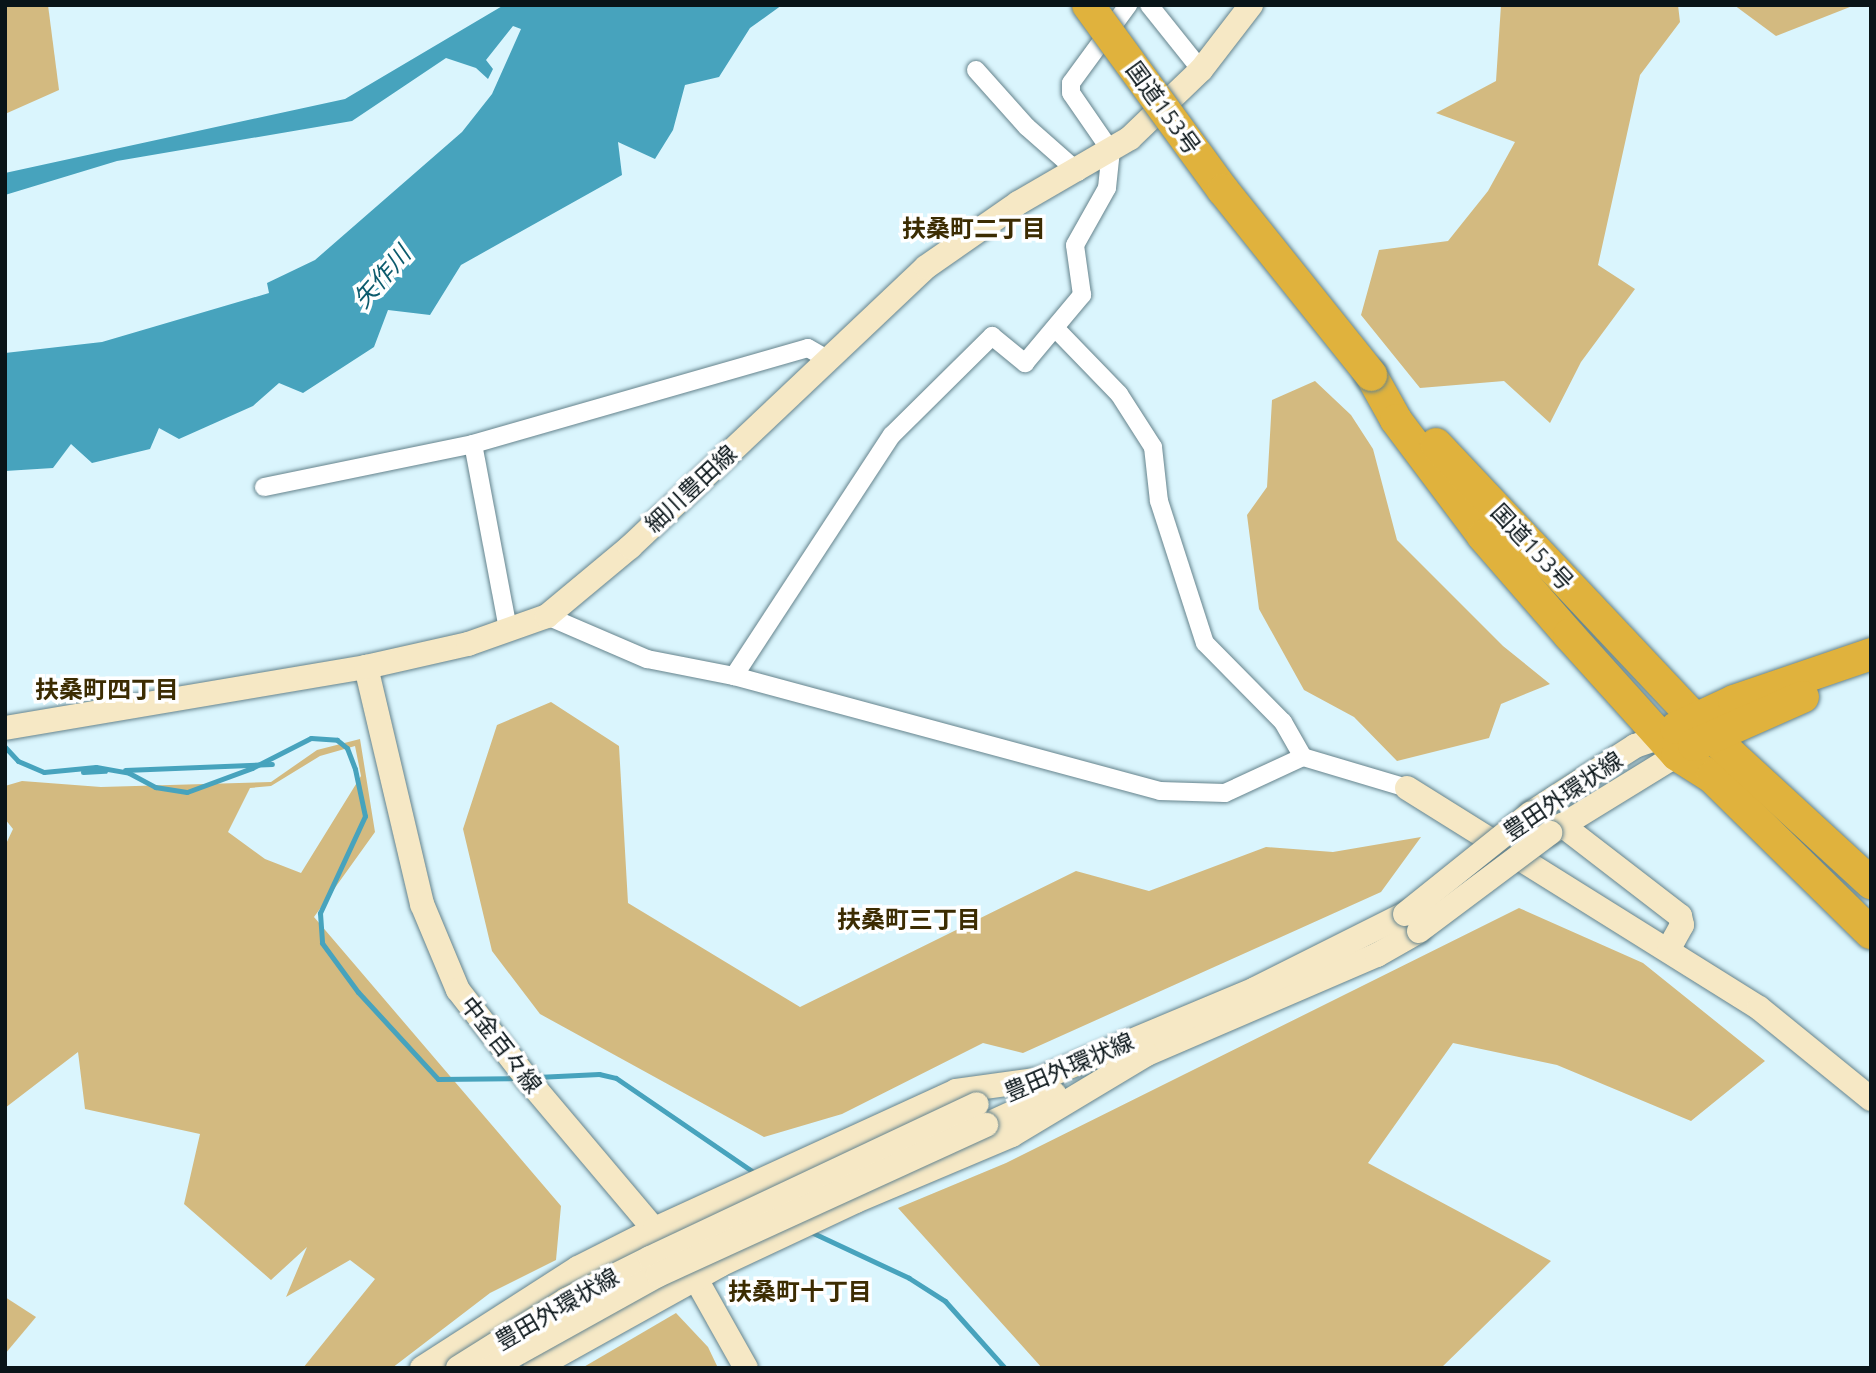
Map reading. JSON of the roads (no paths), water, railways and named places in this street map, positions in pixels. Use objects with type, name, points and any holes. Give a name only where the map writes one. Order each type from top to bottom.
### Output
[{"type":"highway","name":"国道153号","points":[[1088,5],[1231,201],[1371,375],[1702,727],[1871,883]]},
{"type":"highway","name":"国道153号","points":[[1371,375],[1396,420],[1483,536],[1669,746],[1712,777],[1871,933]]},
{"type":"highway","points":[[1669,746],[1702,727],[1871,654]]},
{"type":"highway","points":[[1702,727],[1871,674]]},
{"type":"street","points":[[734,677],[892,435],[992,336],[1025,363],[1057,330],[1082,295],[1075,246],[1107,188],[1111,151],[1071,93],[1071,83],[1128,5]]},
{"type":"street","points":[[1149,5],[1201,70]]},
{"type":"street","name":"細川豊田線","points":[[6,727],[366,667],[468,644],[547,616],[630,547],[935,260],[1018,202],[1078,172],[1111,151],[1201,70],[1251,5]]},
{"type":"street","points":[[976,70],[1027,127],[1078,172]]},
{"type":"street","points":[[1057,330],[1119,394],[1153,447],[1159,501],[1205,643],[1283,722],[1303,757]]},
{"type":"street","points":[[264,487],[473,444],[808,348],[827,359]]},
{"type":"street","points":[[473,444],[508,629]]},
{"type":"street","points":[[547,616],[647,659],[734,677],[1160,791],[1225,793],[1303,757],[1406,788],[1563,889],[1669,948],[1759,1008],[1871,1099]]},
{"type":"street","name":"中金百々線","points":[[366,667],[422,904],[458,990],[527,1080],[696,1279],[746,1368]]},
{"type":"street","name":"豊田外環状線","points":[[458,1368],[566,1300],[626,1270],[981,1115],[1147,1054],[1377,955],[1531,813],[1635,746],[1669,746]]},
{"type":"street","name":"豊田外環状線","points":[[492,1368],[658,1275],[981,1115],[1041,1079],[1412,922],[1556,829],[1669,746]]},
{"type":"street","points":[[1556,829],[1680,916],[1682,925],[1669,948]]},
{"type":"street","points":[[535,1368],[696,1279],[856,1200],[1012,1135],[1147,1054]]},
{"type":"street","points":[[422,1368],[578,1268],[655,1229],[956,1091],[1041,1079]]},
{"type":"water","name":"矢作川","points":[[504,5],[782,5],[750,28],[719,77],[685,85],[673,130],[655,159],[618,142],[622,175],[461,265],[430,315],[388,310],[374,347],[303,393],[279,383],[253,406],[179,439],[159,428],[150,449],[92,463],[71,444],[53,468],[5,471],[5,353],[102,342],[269,293],[267,283],[315,260],[462,132],[492,94],[521,29],[513,26],[486,60],[493,69],[488,79],[476,68],[446,58],[352,121],[117,161],[5,195],[5,173],[345,99]]},
{"type":"waterway","points":[[5,747],[18,761],[44,772],[96,767],[129,773],[155,787],[187,792],[252,768],[311,738],[337,740],[347,748],[355,769],[365,816],[320,913],[322,943],[358,992],[438,1079],[517,1078]]},
{"type":"waterway","points":[[125,770],[272,764]]},
{"type":"waterway","points":[[83,772],[105,771]]},
{"type":"waterway","points":[[537,1077],[599,1074],[616,1078],[756,1174]]},
{"type":"waterway","points":[[811,1232],[909,1278],[945,1301],[1005,1368]]},
{"type":"district","name":"扶桑町二丁目","points":[[974,229]]},
{"type":"district","name":"扶桑町四丁目","points":[[107,690]]},
{"type":"district","name":"扶桑町三丁目","points":[[909,920]]},
{"type":"district","name":"扶桑町十丁目","points":[[800,1292]]}]
